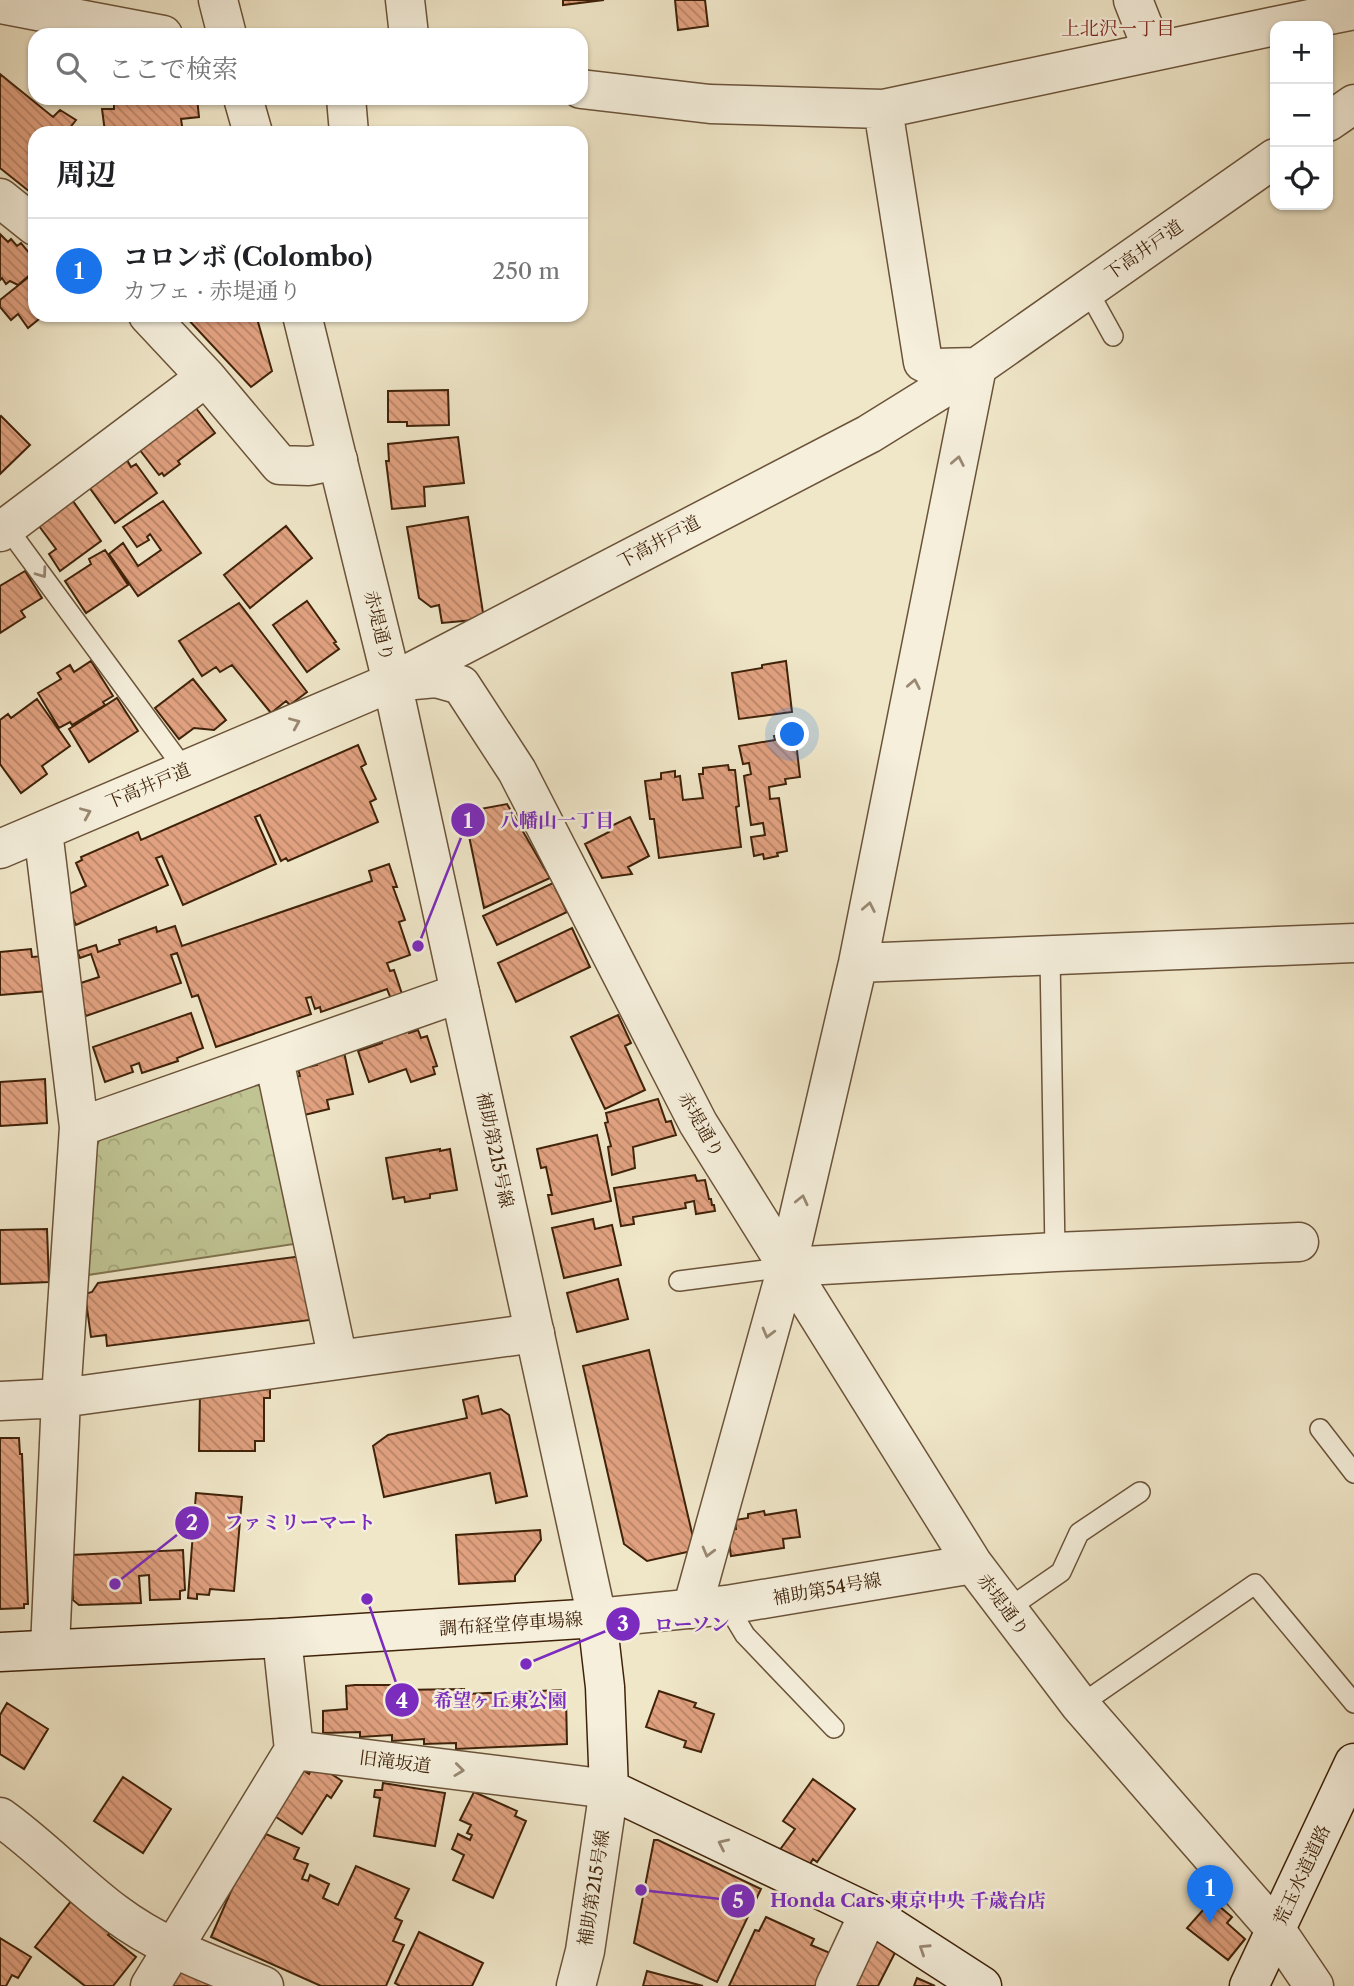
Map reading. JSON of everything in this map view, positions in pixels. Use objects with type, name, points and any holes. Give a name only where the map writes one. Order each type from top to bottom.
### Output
[{"type":"street","points":[[218,0],[225,28]]},
{"type":"street","points":[[405,0],[408,28]]},
{"type":"street","points":[[1133,0],[1153,51]]},
{"type":"street","points":[[0,4],[126,28]]},
{"type":"street","points":[[1300,21],[1354,10]]},
{"type":"street","points":[[588,90],[710,104],[883,108],[1270,27]]},
{"type":"street","points":[[1333,119],[1354,104]]},
{"type":"street","points":[[245,105],[251,126]]},
{"type":"street","points":[[347,105],[348,126]]},
{"type":"street","points":[[710,1607],[858,964],[977,366],[935,368],[923,362],[883,108]]},
{"type":"street","name":"下高井戸道","points":[[0,849],[392,682],[869,434],[977,366],[1270,161]]},
{"type":"street","points":[[0,198],[28,220]]},
{"type":"street","points":[[155,322],[206,377],[280,465],[309,466],[338,460],[309,322]]},
{"type":"street","points":[[3,526],[206,377]]},
{"type":"street","name":"赤堤通り","points":[[338,460],[392,682],[436,678],[461,685],[517,771],[698,1123],[973,1564],[1080,1705],[1276,1930],[1314,1986]]},
{"type":"street","name":"補助第215号線","points":[[392,682],[597,1618]]},
{"type":"street","points":[[43,831],[79,1127],[61,1398],[50,1648]]},
{"type":"street","points":[[858,964],[1354,943]]},
{"type":"street","points":[[79,1127],[460,993]]},
{"type":"street","points":[[274,1060],[338,1360]]},
{"type":"street","points":[[787,1267],[1300,1242]]},
{"type":"street","points":[[0,1401],[61,1398],[535,1334]]},
{"type":"street","name":"補助第54号線","points":[[597,1618],[710,1607],[973,1564]]},
{"type":"street","name":"調布経堂停車場線","points":[[0,1652],[597,1618],[606,1700],[609,1789]]},
{"type":"street","points":[[150,1986],[294,1750],[282,1638]]},
{"type":"street","name":"旧滝坂道","points":[[294,1750],[609,1789]]},
{"type":"street","name":"荒玉水道道路","points":[[1249,1986],[1354,1763]]},
{"type":"street","points":[[609,1789],[869,1913],[982,1986]]},
{"type":"street","name":"補助第215号線","points":[[576,1986],[585,1951],[609,1789]]},
{"type":"street","points":[[0,1817],[26,1835],[116,1914],[173,1948],[264,1986]]},
{"type":"street","points":[[835,1986],[869,1913]]},
{"type":"lane","points":[[1087,289],[1113,336]]},
{"type":"lane","points":[[3,526],[185,770]]},
{"type":"lane","points":[[1050,956],[1055,1252]]},
{"type":"lane","points":[[679,1281],[787,1267]]},
{"type":"lane","points":[[1320,1429],[1354,1473]]},
{"type":"lane","points":[[1006,1610],[1061,1572],[1079,1533],[1139,1492]]},
{"type":"lane","points":[[1080,1705],[1255,1584],[1354,1703]]},
{"type":"lane","points":[[710,1607],[745,1635],[834,1728]]},
{"type":"green space","points":[[251,1082],[266,1089],[294,1244],[88,1275],[95,1151],[103,1130]]},
{"type":"building","points":[[563,0],[604,0],[563,5]]},
{"type":"building","points":[[675,0],[705,0],[708,26],[678,30]]},
{"type":"building","points":[[0,74],[28,97],[28,105],[38,105],[53,117],[60,110],[76,120],[71,126],[28,126],[28,190],[0,168]]},
{"type":"building","points":[[114,105],[198,105],[199,117],[181,119],[182,126],[104,126],[102,109],[114,109]]},
{"type":"building","points":[[0,234],[8,242],[11,239],[17,246],[21,243],[28,252],[28,276],[18,285],[10,281],[6,284],[2,278],[0,280]]},
{"type":"building","points":[[28,278],[28,322],[35,322],[28,328],[18,314],[11,320],[0,307],[0,300]]},
{"type":"building","points":[[191,322],[258,322],[272,371],[251,387]]},
{"type":"building","points":[[448,390],[449,425],[407,426],[407,422],[388,422],[388,391]]},
{"type":"building","points":[[192,403],[215,433],[178,461],[180,464],[164,476],[162,473],[159,475],[136,445]]},
{"type":"building","points":[[0,417],[30,445],[0,474]]},
{"type":"building","points":[[458,437],[464,483],[424,487],[425,506],[392,509],[386,461],[389,461],[388,444]]},
{"type":"building","points":[[127,460],[131,467],[136,464],[157,493],[115,523],[89,487]]},
{"type":"building","points":[[73,501],[101,541],[60,571],[49,554],[56,549],[39,526]]},
{"type":"building","points":[[163,501],[201,553],[138,596],[109,554],[123,543],[138,566],[161,550],[150,534],[147,537],[149,540],[137,547],[123,527]]},
{"type":"building","points":[[468,517],[484,619],[442,623],[439,605],[431,607],[419,598],[407,527]]},
{"type":"building","points":[[286,526],[312,558],[250,608],[224,575]]},
{"type":"building","points":[[105,550],[128,585],[86,613],[65,581],[91,564],[89,559]]},
{"type":"building","points":[[25,571],[42,598],[21,611],[25,617],[0,633],[0,586]]},
{"type":"building","points":[[307,601],[339,649],[307,672],[273,625]]},
{"type":"building","points":[[239,603],[307,692],[290,705],[286,701],[271,713],[232,665],[220,672],[216,667],[202,676],[179,641]]},
{"type":"building","points":[[91,661],[113,696],[103,702],[105,705],[72,725],[70,722],[59,728],[38,693],[61,679],[57,673],[70,665],[74,672]]},
{"type":"building","points":[[786,661],[792,712],[739,719],[732,673]]},
{"type":"building","points":[[193,679],[226,720],[214,730],[194,728],[179,739],[155,708]]},
{"type":"building","points":[[117,698],[138,731],[89,762],[69,729]]},
{"type":"building","points":[[37,699],[70,746],[42,766],[47,774],[21,793],[0,764],[0,720],[8,714],[11,718]]},
{"type":"building","points":[[795,733],[800,777],[785,779],[786,784],[769,787],[770,799],[779,798],[787,851],[764,859],[763,854],[754,856],[751,837],[765,835],[763,823],[751,825],[744,776],[751,774],[749,763],[743,764],[739,746],[775,740],[774,736]]},
{"type":"building","points":[[358,745],[366,764],[361,767],[376,799],[370,802],[378,822],[288,861],[286,858],[281,861],[260,815],[255,817],[276,864],[183,905],[162,856],[156,858],[168,885],[76,925],[63,897],[86,886],[76,863],[82,860],[81,857],[138,832],[141,840]]},
{"type":"building","points":[[728,765],[729,770],[735,770],[741,847],[659,858],[645,781],[661,779],[661,773],[675,771],[675,777],[680,776],[683,800],[703,798],[699,774],[703,774],[703,768]]},
{"type":"building","points":[[507,804],[550,878],[484,908],[464,812]]},
{"type":"building","points":[[630,817],[649,856],[628,867],[632,874],[602,878],[585,844],[609,832],[607,828]]},
{"type":"building","points":[[389,864],[397,887],[393,887],[405,920],[399,922],[410,955],[387,963],[390,971],[394,970],[402,994],[391,999],[387,989],[321,1012],[320,1007],[315,1009],[311,997],[306,998],[311,1014],[216,1047],[198,995],[192,997],[177,953],[171,955],[181,983],[86,1016],[75,985],[99,977],[91,954],[80,958],[77,951],[96,945],[98,952],[120,944],[119,940],[156,927],[157,932],[175,926],[182,946],[372,881],[369,871]]},
{"type":"building","points":[[553,883],[567,912],[497,945],[483,916]]},
{"type":"building","points":[[572,928],[590,967],[516,1002],[498,963]]},
{"type":"building","points":[[31,949],[32,957],[45,956],[48,991],[0,995],[0,952]]},
{"type":"building","points":[[191,1013],[203,1048],[177,1058],[178,1061],[142,1073],[139,1063],[131,1066],[133,1072],[105,1082],[93,1047]]},
{"type":"building","points":[[618,1015],[631,1043],[625,1046],[645,1090],[605,1109],[571,1037]]},
{"type":"building","points":[[407,1029],[409,1033],[418,1030],[421,1038],[427,1036],[437,1066],[433,1067],[435,1074],[411,1082],[406,1069],[369,1082],[358,1051],[382,1043],[381,1038]]},
{"type":"building","points":[[344,1052],[353,1094],[327,1100],[329,1109],[296,1117],[287,1078],[300,1076],[298,1069],[317,1065],[315,1059]]},
{"type":"building","points":[[45,1079],[47,1123],[0,1126],[0,1082]]},
{"type":"building","points":[[658,1099],[666,1122],[671,1121],[676,1135],[633,1147],[635,1168],[612,1175],[606,1113]]},
{"type":"building","points":[[597,1135],[611,1201],[552,1214],[548,1195],[552,1195],[546,1167],[541,1168],[537,1149]]},
{"type":"building","points":[[450,1149],[457,1190],[430,1194],[430,1198],[405,1202],[404,1197],[393,1199],[386,1158]]},
{"type":"building","points":[[695,1175],[697,1181],[705,1180],[715,1211],[696,1214],[694,1201],[685,1203],[686,1208],[633,1217],[634,1224],[621,1226],[614,1188]]},
{"type":"building","points":[[593,1219],[595,1229],[612,1225],[621,1265],[564,1278],[552,1228]]},
{"type":"building","points":[[47,1229],[49,1282],[0,1284],[0,1230]]},
{"type":"building","points":[[302,1256],[310,1320],[107,1346],[106,1335],[91,1337],[85,1294],[92,1292],[98,1283]]},
{"type":"building","points":[[618,1279],[628,1319],[577,1332],[567,1293]]},
{"type":"building","points":[[649,1350],[696,1550],[647,1561],[624,1544],[583,1366]]},
{"type":"building","points":[[270,1384],[270,1398],[264,1398],[264,1441],[255,1441],[255,1451],[199,1451],[200,1394],[234,1394],[235,1390]]},
{"type":"building","points":[[478,1396],[482,1414],[501,1409],[509,1415],[527,1496],[496,1503],[490,1473],[384,1497],[373,1446],[388,1435],[467,1418],[463,1400]]},
{"type":"building","points":[[0,1438],[19,1438],[22,1454],[28,1604],[24,1604],[24,1608],[0,1609]]},
{"type":"building","points":[[196,1493],[242,1497],[234,1591],[210,1589],[209,1595],[197,1594],[197,1599],[188,1598]]},
{"type":"building","points":[[796,1510],[800,1537],[783,1539],[784,1548],[731,1556],[727,1530],[736,1529],[735,1520],[764,1511],[765,1515]]},
{"type":"building","points":[[540,1530],[541,1540],[515,1576],[515,1581],[459,1584],[456,1535]]},
{"type":"building","points":[[183,1550],[185,1590],[180,1591],[180,1599],[150,1600],[149,1575],[139,1576],[141,1603],[79,1605],[73,1600],[71,1555]]},
{"type":"building","points":[[397,1685],[398,1690],[464,1689],[465,1694],[561,1690],[561,1696],[566,1696],[567,1744],[456,1749],[456,1743],[424,1744],[424,1739],[392,1741],[392,1735],[360,1737],[360,1732],[323,1733],[323,1711],[347,1709],[346,1686]]},
{"type":"building","points":[[659,1691],[696,1703],[694,1707],[714,1714],[701,1752],[684,1747],[686,1741],[646,1727]]},
{"type":"building","points":[[7,1703],[48,1729],[24,1769],[0,1754],[0,1715]]},
{"type":"building","points":[[315,1763],[342,1781],[331,1798],[327,1795],[302,1834],[273,1815],[303,1770],[309,1774]]},
{"type":"building","points":[[123,1777],[171,1809],[143,1853],[94,1821]]},
{"type":"building","points":[[813,1779],[855,1809],[817,1862],[813,1859],[810,1864],[779,1851],[795,1829],[783,1821]]},
{"type":"building","points":[[383,1783],[445,1793],[435,1846],[374,1836],[380,1798],[374,1797],[375,1790],[382,1790]]},
{"type":"building","points":[[474,1792],[517,1811],[515,1816],[526,1821],[493,1898],[453,1880],[464,1855],[452,1849],[458,1834],[470,1840],[472,1835],[467,1833],[471,1825],[460,1820]]},
{"type":"building","points":[[256,1834],[264,1838],[266,1834],[299,1848],[294,1859],[308,1864],[302,1879],[308,1881],[310,1875],[329,1884],[323,1898],[338,1905],[356,1866],[409,1889],[395,1918],[402,1921],[393,1941],[404,1945],[386,1986],[321,1986],[211,1937]]},
{"type":"building","points":[[654,1840],[761,1889],[717,1982],[634,1943]]},
{"type":"building","points":[[72,1900],[112,1931],[108,1935],[136,1957],[113,1986],[85,1986],[35,1947]]},
{"type":"building","points":[[1212,1900],[1232,1917],[1227,1923],[1245,1939],[1228,1960],[1187,1928]]},
{"type":"building","points":[[766,1917],[814,1939],[811,1945],[830,1953],[815,1986],[729,1986],[755,1930],[759,1931]]},
{"type":"building","points":[[871,1931],[899,1945],[878,1986],[842,1986]]},
{"type":"building","points":[[419,1932],[483,1963],[472,1986],[400,1986],[395,1983]]},
{"type":"building","points":[[0,1938],[31,1957],[18,1978],[12,1975],[6,1986],[0,1986]]},
{"type":"building","points":[[189,1970],[221,1986],[167,1986],[174,1974]]},
{"type":"building","points":[[647,1971],[703,1986],[643,1986]]},
{"type":"building","points":[[917,1978],[935,1986],[914,1986]]},
{"type":"place","name":"八幡山一丁目","points":[[418,946]]},
{"type":"place","name":"ファミリーマート","points":[[115,1584]]},
{"type":"place","name":"希望ヶ丘東公園","points":[[367,1599]]},
{"type":"place","name":"ローソン","points":[[526,1664]]},
{"type":"place","name":"Honda Cars 東京中央 千歳台店","points":[[641,1890]]},
{"type":"place","name":"コロンボ (Colombo)","points":[[1210,1923]]},
{"type":"district","name":"上北沢一丁目","points":[[1118,28]]}]
